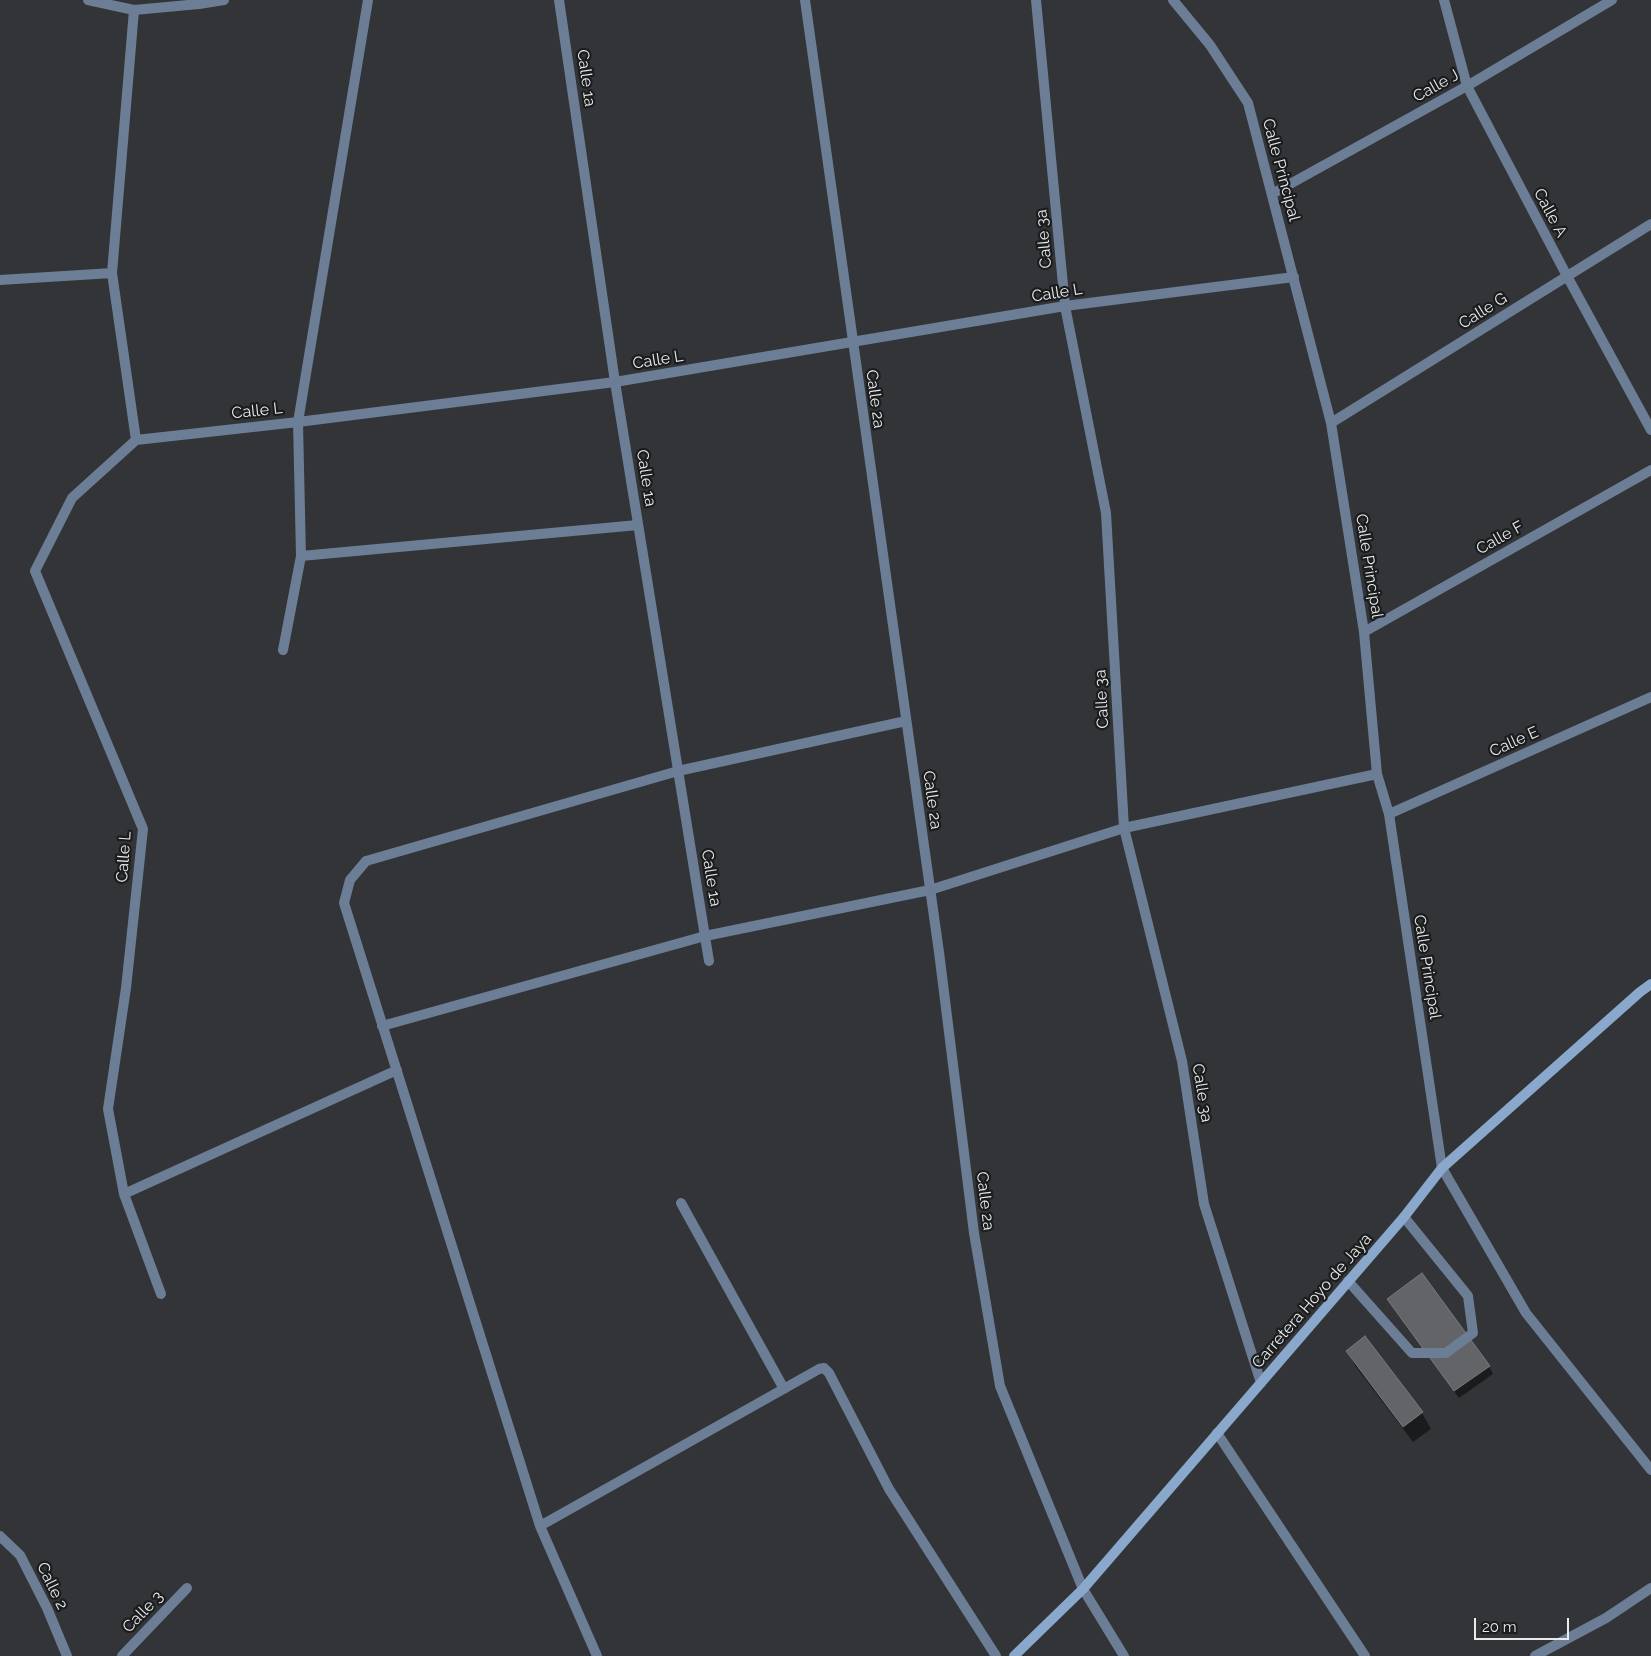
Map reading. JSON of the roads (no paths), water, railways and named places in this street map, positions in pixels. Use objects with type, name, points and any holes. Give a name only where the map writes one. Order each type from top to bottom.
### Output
[{"type":"street","points":[[88,0],[134,10],[224,0]]},
{"type":"street","points":[[283,650],[301,556],[298,422],[368,0]]},
{"type":"street","name":"Calle 1a","points":[[559,0],[615,382],[709,961]]},
{"type":"street","name":"Calle 2a","points":[[805,0],[930,890],[974,1233],[1000,1386],[1083,1589],[1124,1656]]},
{"type":"street","name":"Calle 3a","points":[[1036,0],[1066,306],[1106,514],[1124,828],[1182,1061],[1204,1204],[1261,1383]]},
{"type":"street","name":"Calle Principal","points":[[1173,0],[1210,45],[1248,103],[1331,423],[1364,632],[1377,774],[1388,814],[1442,1168]]},
{"type":"street","name":"Calle A","points":[[1444,0],[1467,86],[1651,430]]},
{"type":"street","name":"Calle J","points":[[1272,194],[1467,86],[1612,0]]},
{"type":"street","points":[[134,10],[112,273],[136,440]]},
{"type":"street","name":"Calle G","points":[[1331,423],[1651,224]]},
{"type":"street","points":[[0,280],[112,273]]},
{"type":"street","name":"Calle L","points":[[161,1294],[124,1194],[108,1109],[126,988],[144,829],[35,571],[72,498],[136,440],[298,422],[615,382],[1066,306],[1294,277]]},
{"type":"street","name":"Calle F","points":[[1364,632],[1651,470]]},
{"type":"street","points":[[301,556],[638,525]]},
{"type":"street","name":"Calle E","points":[[1388,814],[1651,698]]},
{"type":"street","points":[[597,1656],[540,1526],[344,903],[350,880],[366,861],[678,771],[906,721]]},
{"type":"street","points":[[382,1026],[705,936],[930,890],[1124,828],[1377,774]]},
{"type":"street","name":"Carretera Hoyo de Jaya","points":[[1014,1656],[1083,1589],[1404,1217],[1442,1168],[1651,984]]},
{"type":"street","points":[[124,1194],[397,1070]]},
{"type":"street","points":[[1442,1168],[1526,1313],[1651,1470]]},
{"type":"street","points":[[681,1203],[784,1389]]},
{"type":"street","points":[[1348,1281],[1412,1353],[1446,1353],[1473,1333],[1468,1296],[1404,1217]]},
{"type":"street","points":[[540,1526],[819,1369],[824,1368],[829,1373],[889,1489],[996,1656]]},
{"type":"street","points":[[1218,1434],[1365,1656]]},
{"type":"street","name":"Calle 2","points":[[0,1536],[20,1555],[47,1608],[67,1656]]},
{"type":"street","name":"Calle 3","points":[[122,1656],[187,1588]]},
{"type":"street","points":[[1535,1656],[1606,1618],[1651,1588]]}]
